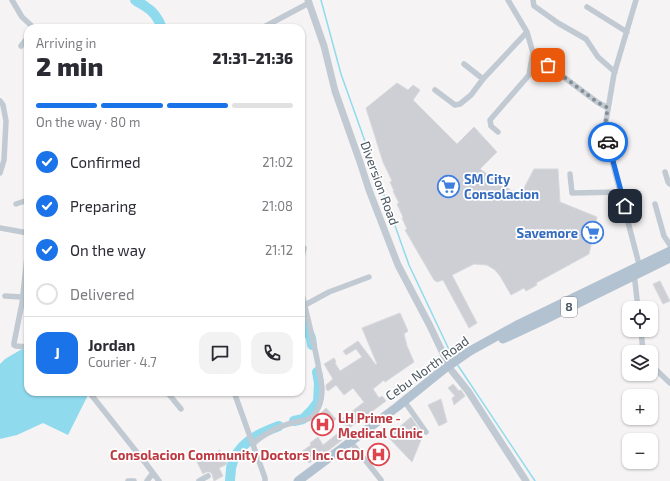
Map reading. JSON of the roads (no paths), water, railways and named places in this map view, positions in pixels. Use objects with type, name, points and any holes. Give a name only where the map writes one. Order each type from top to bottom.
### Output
[{"type":"main road","name":"Cebu North Road","points":[[298,481],[463,359],[583,296],[637,270],[670,250]]},
{"type":"main road","name":"Cebu North Road","points":[[637,270],[670,258]]},
{"type":"main road","name":"Cebu North Road","points":[[308,481],[407,405],[452,367]]},
{"type":"street","points":[[12,0],[22,17],[30,24]]},
{"type":"street","points":[[508,0],[526,32],[533,53],[597,102],[608,108]]},
{"type":"street","points":[[533,0],[534,6],[558,23],[586,39],[598,56],[615,72]]},
{"type":"street","points":[[636,0],[615,72],[605,134],[621,192],[637,270],[638,301]]},
{"type":"street","points":[[269,24],[308,2]]},
{"type":"street","name":"Diversion Road","points":[[308,2],[324,46],[335,91],[369,190],[398,265],[452,367],[526,481]]},
{"type":"street","points":[[587,7],[627,32]]},
{"type":"street","points":[[435,90],[455,105],[460,104],[471,95],[483,79],[526,32]]},
{"type":"street","points":[[21,46],[24,42]]},
{"type":"street","points":[[498,132],[491,126],[490,120],[529,75],[533,53]]},
{"type":"street","points":[[464,64],[483,79]]},
{"type":"street","points":[[0,101],[3,106],[6,121],[4,160],[0,173]]},
{"type":"street","points":[[665,172],[670,184]]},
{"type":"street","points":[[570,174],[572,193],[621,192]]},
{"type":"street","points":[[16,204],[24,201]]},
{"type":"street","points":[[655,204],[664,236],[670,245]]},
{"type":"street","points":[[0,228],[24,232]]},
{"type":"street","points":[[251,441],[287,425],[311,418],[317,410],[322,390],[305,306],[329,292],[369,277]]},
{"type":"street","points":[[24,281],[14,345],[24,347]]},
{"type":"street","points":[[4,296],[22,297]]},
{"type":"street","points":[[658,372],[670,383]]},
{"type":"street","points":[[92,396],[158,481]]},
{"type":"street","points":[[170,396],[181,409]]},
{"type":"street","points":[[235,396],[265,481]]},
{"type":"street","points":[[407,405],[426,432]]},
{"type":"street","points":[[354,446],[382,480]]},
{"type":"street","points":[[147,481],[153,473]]},
{"type":"street","points":[[199,481],[208,476]]},
{"type":"street","points":[[128,481],[134,481]]},
{"type":"water","points":[[22,349],[24,350],[24,396],[88,396],[68,435],[43,423],[17,435],[0,439],[0,364],[5,359]]},
{"type":"waterway","points":[[135,0],[151,11],[160,24]]},
{"type":"waterway","points":[[321,0],[341,74],[409,265],[453,358]]},
{"type":"waterway","points":[[305,324],[311,338],[312,345]]},
{"type":"waterway","points":[[457,364],[535,481]]},
{"type":"waterway","points":[[294,421],[303,419],[318,402],[319,383],[317,372]]},
{"type":"waterway","points":[[230,481],[231,468],[238,452],[243,446],[255,436],[279,426]]},
{"type":"place","name":"SM City Consolacion","points":[[449,186]]},
{"type":"place","name":"Savemore","points":[[593,233]]},
{"type":"place","name":"LH Prime - Medical Clinic","points":[[323,425]]},
{"type":"place","name":"Consolacion Community Doctors Inc. CCDI","points":[[379,455]]}]
